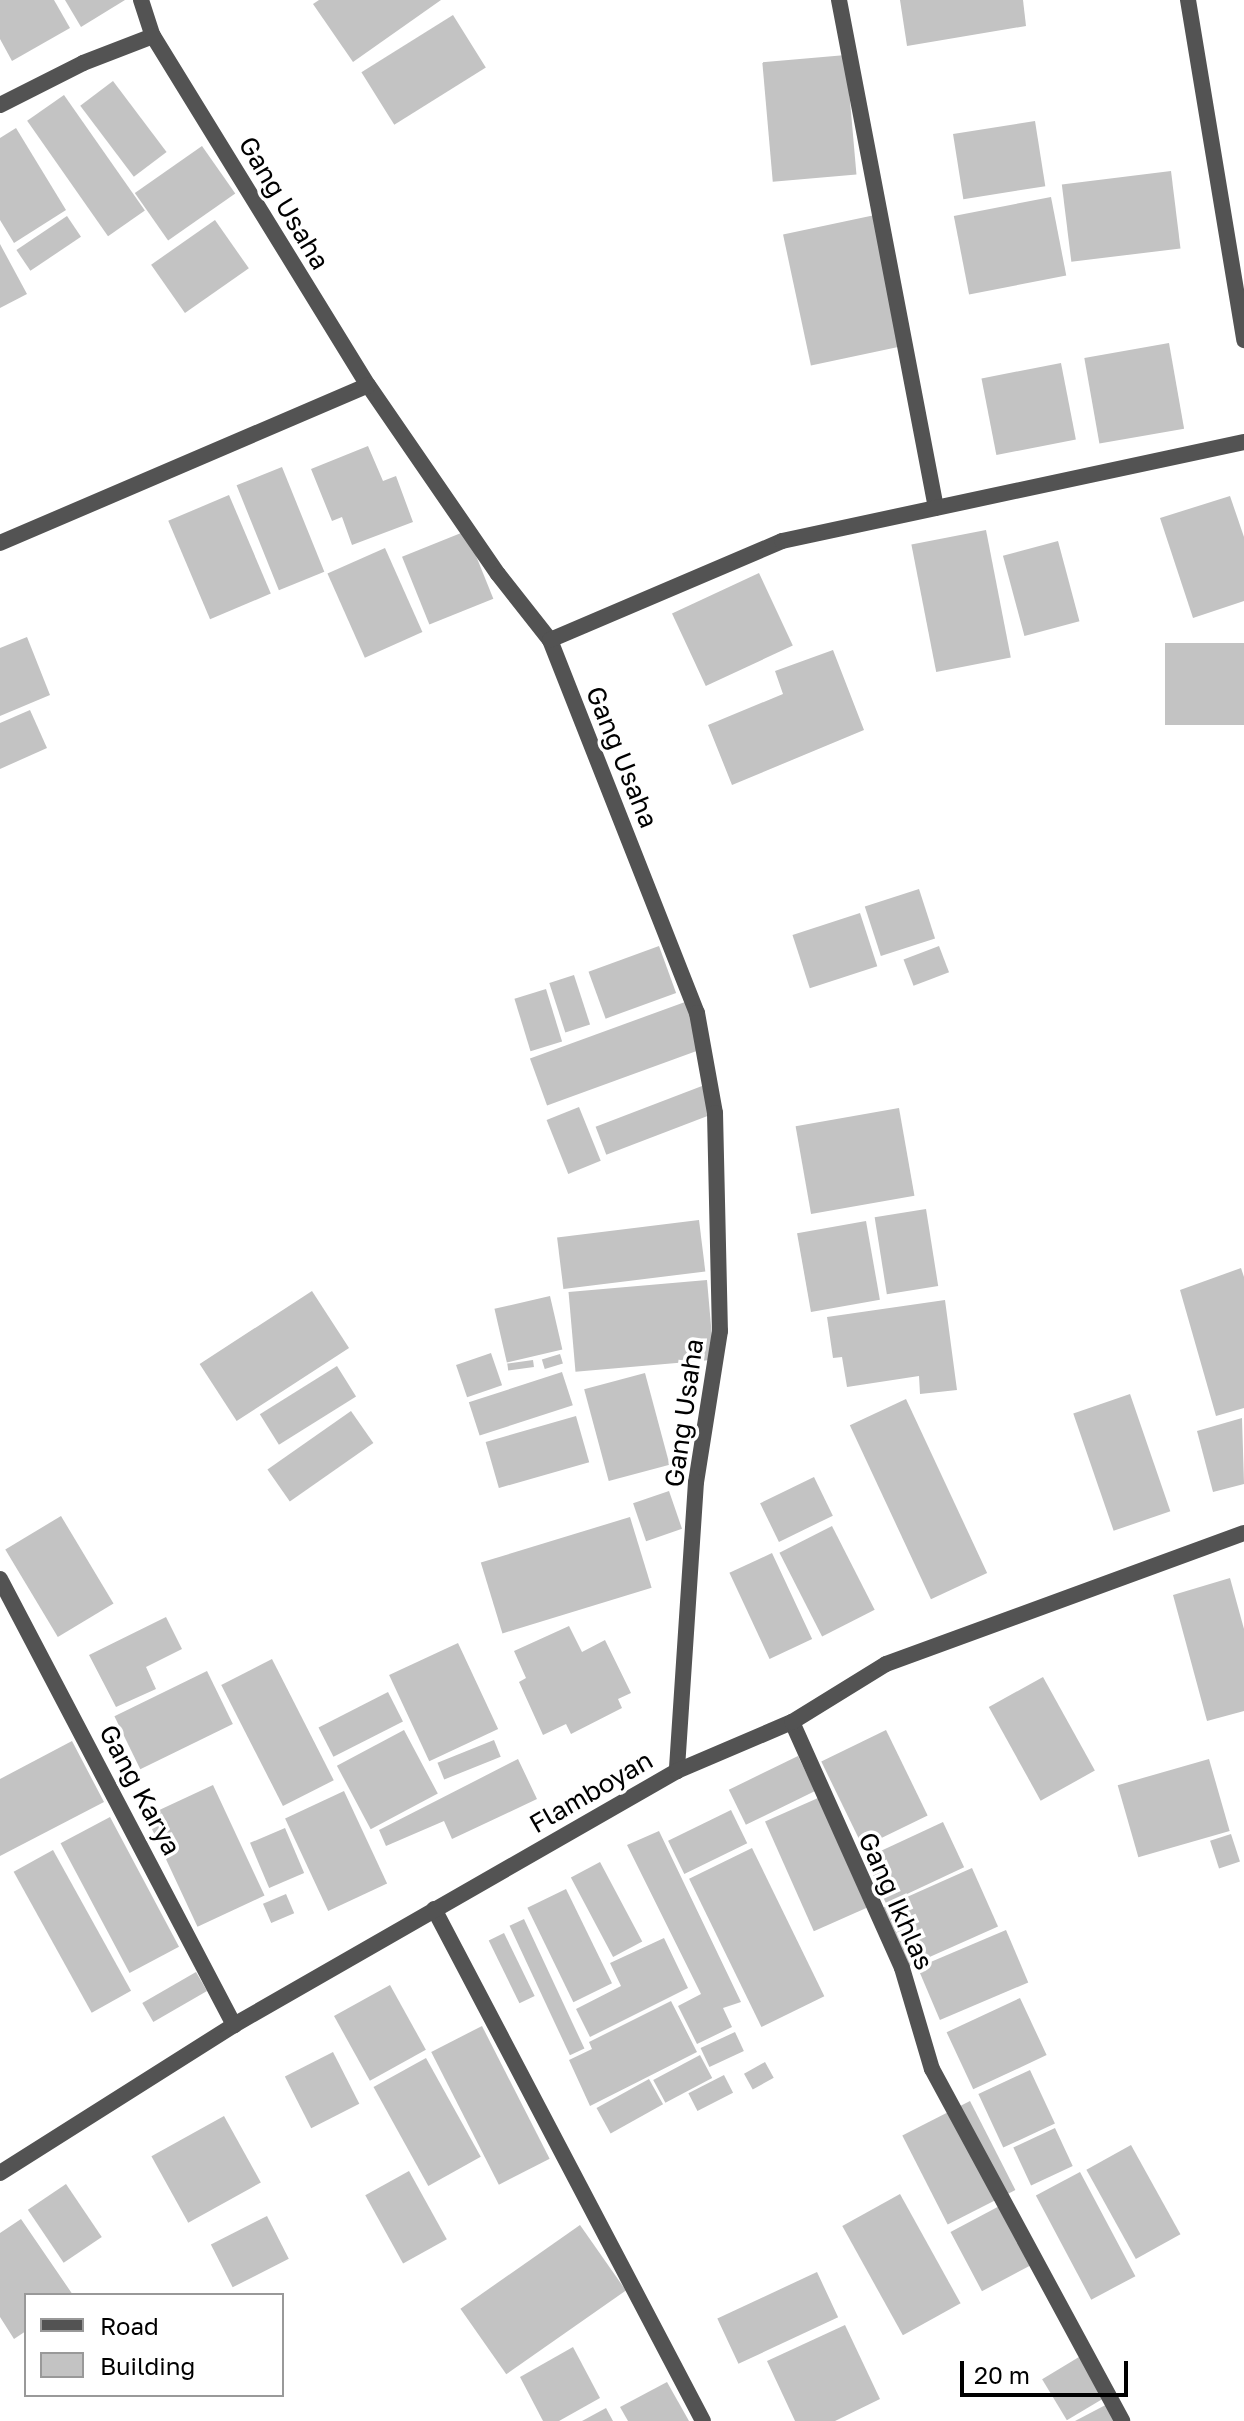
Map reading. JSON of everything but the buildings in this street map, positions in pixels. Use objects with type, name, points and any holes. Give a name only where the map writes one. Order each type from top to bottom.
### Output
[{"type":"street","name":"Gang Usaha","points":[[141,0],[153,36],[368,385],[498,574],[550,640],[697,1013],[715,1113],[720,1331],[696,1482],[677,1771]]},
{"type":"street","points":[[839,0],[936,508]]},
{"type":"street","points":[[1188,0],[1244,340]]},
{"type":"street","points":[[0,105],[83,63],[153,36]]},
{"type":"street","points":[[0,543],[368,385]]},
{"type":"street","points":[[550,640],[782,541],[1244,442]]},
{"type":"street","name":"Flamboyan","points":[[0,2173],[234,2025],[677,1771],[792,1722],[886,1664],[1244,1533]]},
{"type":"street","name":"Gang Karya","points":[[0,1579],[234,2025]]},
{"type":"street","name":"Gang Ikhlas","points":[[792,1722],[902,1968],[932,2069],[1122,2421]]},
{"type":"street","points":[[434,1909],[703,2421]]}]
